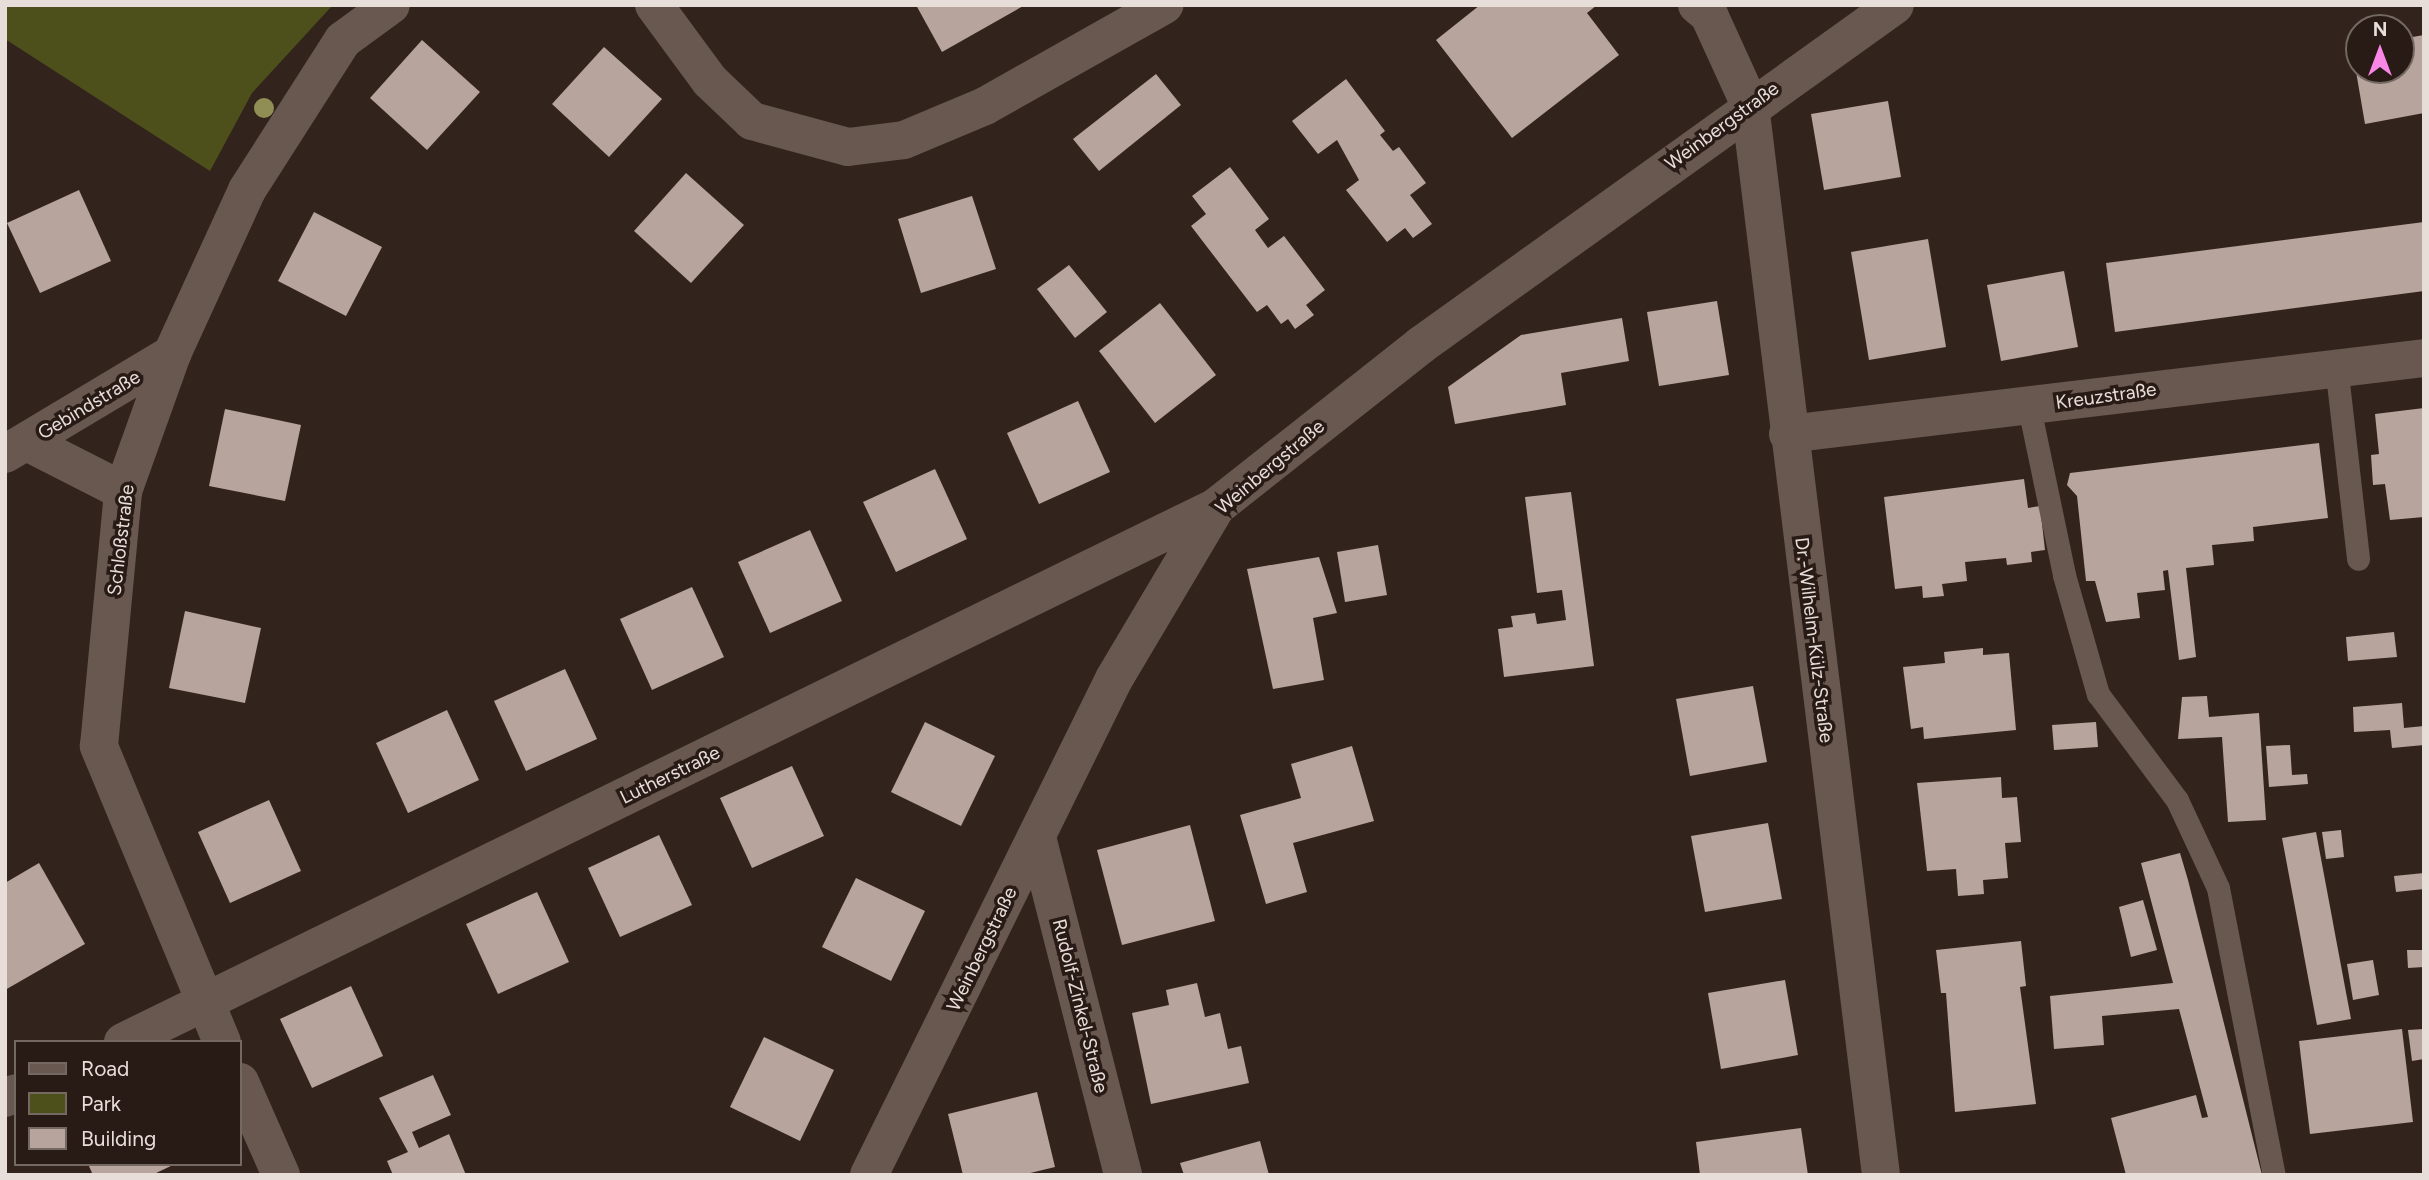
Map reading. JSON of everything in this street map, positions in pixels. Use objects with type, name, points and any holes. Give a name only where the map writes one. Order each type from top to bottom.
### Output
[{"type":"street","name":"Schloßstraße","points":[[221,1040],[99,746],[123,491],[172,355],[247,190],[343,40],[391,5]]},
{"type":"street","points":[[654,5],[710,81],[752,121],[848,147],[904,140],[985,106],[1164,5]]},
{"type":"street","name":"Dr.-Wilhelm-Külz-Straße","points":[[1697,5],[1709,15],[1750,105],[1788,434],[1881,1175]]},
{"type":"street","name":"Weinbergstraße","points":[[869,1175],[1114,679],[1216,507],[1421,345],[1750,105],[1895,5]]},
{"type":"street","name":"Gebindstraße","points":[[16,448],[172,355]]},
{"type":"street","name":"Kreuzstraße","points":[[1788,434],[2029,407],[2336,365],[2424,358]]},
{"type":"street","points":[[16,448],[123,491]]},
{"type":"street","name":"Lutherstraße","points":[[127,1040],[1216,507]]},
{"type":"street","name":"Rudolf-Zinkel-Straße","points":[[1037,837],[1123,1175]]},
{"type":"street","points":[[242,1087],[281,1175]]},
{"type":"lane","points":[[2336,365],[2358,559]]},
{"type":"lane","points":[[2029,407],[2064,575],[2098,694],[2177,800],[2218,888],[2274,1175]]},
{"type":"green space","points":[[5,5],[331,7],[252,93],[210,171],[5,39]]},
{"type":"building","points":[[916,5],[1025,5],[942,52]]},
{"type":"building","points":[[1480,5],[1597,5],[1587,13],[1619,55],[1512,138],[1436,40]]},
{"type":"building","points":[[2424,35],[2424,113],[2365,124],[2358,84],[2415,84],[2415,37]]},
{"type":"building","points":[[422,40],[480,92],[427,150],[370,98]]},
{"type":"building","points":[[604,47],[662,99],[609,157],[552,104]]},
{"type":"building","points":[[1156,74],[1181,105],[1099,171],[1073,139]]},
{"type":"building","points":[[1346,79],[1385,131],[1380,135],[1393,151],[1399,147],[1426,183],[1410,195],[1432,224],[1413,238],[1405,228],[1387,242],[1346,190],[1359,180],[1337,140],[1318,154],[1292,121]]},
{"type":"building","points":[[1888,101],[1901,177],[1824,190],[1811,114]]},
{"type":"building","points":[[1230,167],[1269,219],[1255,230],[1268,248],[1284,236],[1325,290],[1306,305],[1314,315],[1295,329],[1288,319],[1281,324],[1267,305],[1257,312],[1191,226],[1206,214],[1192,196]]},
{"type":"building","points":[[686,173],[744,225],[691,283],[634,231]]},
{"type":"building","points":[[79,190],[111,261],[40,293],[7,223]]},
{"type":"building","points":[[972,196],[996,269],[921,293],[898,219]]},
{"type":"building","points":[[314,212],[382,247],[346,316],[278,281]]},
{"type":"building","points":[[2424,222],[2424,291],[2115,332],[2106,263]]},
{"type":"building","points":[[1928,239],[1946,347],[1869,360],[1851,252]]},
{"type":"building","points":[[1069,265],[1107,312],[1075,338],[1037,289]]},
{"type":"building","points":[[2064,271],[2078,347],[2001,361],[1987,285]]},
{"type":"building","points":[[1717,301],[1729,375],[1659,386],[1647,312]]},
{"type":"building","points":[[1160,303],[1216,375],[1155,423],[1099,351]]},
{"type":"building","points":[[1622,318],[1629,361],[1561,373],[1566,405],[1455,424],[1448,387],[1521,335]]},
{"type":"building","points":[[1078,401],[1110,472],[1039,504],[1007,433]]},
{"type":"building","points":[[2424,408],[2424,517],[2390,520],[2385,484],[2373,485],[2371,455],[2379,454],[2375,414]]},
{"type":"building","points":[[225,409],[301,425],[285,501],[209,486]]},
{"type":"building","points":[[2319,443],[2328,518],[2253,527],[2254,541],[2212,545],[2214,565],[2186,568],[2196,657],[2179,660],[2168,570],[2163,571],[2165,590],[2137,593],[2140,618],[2106,622],[2095,581],[2086,581],[2077,496],[2067,485],[2070,473]]},
{"type":"building","points":[[935,469],[967,539],[896,572],[863,502]]},
{"type":"building","points":[[2024,479],[2028,508],[2040,506],[2045,550],[2031,552],[2032,562],[2007,565],[2006,558],[1965,562],[1967,581],[1942,584],[1944,596],[1923,598],[1922,586],[1895,589],[1884,497]]},
{"type":"building","points":[[1571,492],[1594,666],[1504,677],[1498,629],[1513,627],[1511,616],[1535,613],[1537,624],[1566,620],[1562,590],[1537,593],[1525,497]]},
{"type":"building","points":[[810,530],[842,601],[770,633],[738,562]]},
{"type":"building","points":[[1378,545],[1387,595],[1345,602],[1337,552]]},
{"type":"building","points":[[1319,557],[1337,613],[1313,618],[1324,680],[1273,689],[1247,569]]},
{"type":"building","points":[[692,587],[724,657],[652,690],[620,619]]},
{"type":"building","points":[[185,611],[261,628],[245,703],[169,688]]},
{"type":"building","points":[[2394,632],[2397,657],[2348,661],[2346,637]]},
{"type":"building","points":[[1983,648],[1983,655],[2009,653],[2016,730],[1924,739],[1923,727],[1911,729],[1903,667],[1945,663],[1944,652]]},
{"type":"building","points":[[565,669],[597,739],[526,771],[494,701]]},
{"type":"building","points":[[1753,686],[1767,762],[1690,776],[1676,699]]},
{"type":"building","points":[[2207,696],[2209,717],[2259,713],[2266,820],[2228,822],[2222,737],[2178,739],[2182,697]]},
{"type":"building","points":[[2402,703],[2404,728],[2424,726],[2424,745],[2392,748],[2390,730],[2354,732],[2353,707]]},
{"type":"building","points":[[447,710],[479,780],[408,813],[376,743]]},
{"type":"building","points":[[925,722],[995,756],[961,826],[891,792]]},
{"type":"building","points":[[2096,722],[2098,747],[2054,750],[2052,725]]},
{"type":"building","points":[[2290,745],[2292,775],[2307,774],[2308,784],[2269,787],[2266,746]]},
{"type":"building","points":[[1352,746],[1374,821],[1293,843],[1307,892],[1266,904],[1240,815],[1301,798],[1291,764]]},
{"type":"building","points":[[792,766],[824,836],[752,868],[720,798]]},
{"type":"building","points":[[2001,777],[2002,798],[2017,797],[2021,842],[2005,843],[2008,878],[1983,880],[1984,894],[1958,896],[1956,869],[1927,871],[1917,783]]},
{"type":"building","points":[[269,800],[301,871],[230,903],[198,832]]},
{"type":"building","points":[[1768,823],[1782,899],[1705,912],[1691,836]]},
{"type":"building","points":[[1190,825],[1215,921],[1122,945],[1097,850]]},
{"type":"building","points":[[2341,830],[2344,857],[2326,859],[2322,832]]},
{"type":"building","points":[[2316,832],[2351,1019],[2317,1025],[2282,838]]},
{"type":"building","points":[[659,835],[692,905],[620,937],[588,868]]},
{"type":"building","points":[[2180,853],[2262,1175],[2126,1175],[2111,1118],[2196,1095],[2202,1118],[2208,1117],[2179,1009],[2102,1016],[2104,1045],[2054,1049],[2050,996],[2173,983],[2141,863]]},
{"type":"building","points":[[39,863],[85,944],[5,990],[5,883]]},
{"type":"building","points":[[2424,873],[2424,889],[2396,892],[2394,876]]},
{"type":"building","points":[[856,878],[925,911],[891,981],[822,947]]},
{"type":"building","points":[[537,892],[569,962],[498,994],[466,924]]},
{"type":"building","points":[[2143,900],[2157,950],[2131,957],[2119,907]]},
{"type":"building","points":[[2021,941],[2026,986],[2020,987],[2036,1104],[1955,1112],[1946,993],[1941,993],[1936,950]]},
{"type":"building","points":[[2407,950],[2424,950],[2424,967],[2408,968]]},
{"type":"building","points":[[2373,960],[2379,995],[2353,1000],[2347,964]]},
{"type":"building","points":[[1785,980],[1798,1055],[1721,1069],[1708,993]]},
{"type":"building","points":[[1197,983],[1205,1017],[1220,1013],[1228,1049],[1241,1046],[1249,1083],[1151,1104],[1132,1013],[1169,1005],[1166,990]]},
{"type":"building","points":[[351,986],[383,1056],[312,1088],[280,1019]]},
{"type":"building","points":[[2402,1029],[2413,1122],[2310,1134],[2299,1041]]},
{"type":"building","points":[[2424,1029],[2424,1059],[2412,1061],[2408,1030]]},
{"type":"building","points":[[764,1037],[834,1070],[800,1141],[730,1107]]},
{"type":"building","points":[[433,1075],[451,1115],[412,1132],[419,1148],[449,1134],[466,1175],[393,1175],[387,1161],[408,1152],[379,1098]]},
{"type":"building","points":[[1037,1092],[1055,1167],[1022,1175],[963,1175],[948,1114]]},
{"type":"building","points":[[1801,1128],[1808,1175],[1700,1175],[1696,1142]]},
{"type":"building","points":[[1260,1141],[1269,1175],[1184,1175],[1180,1163]]},
{"type":"building","points":[[89,1166],[171,1166],[152,1175],[93,1175]]}]
